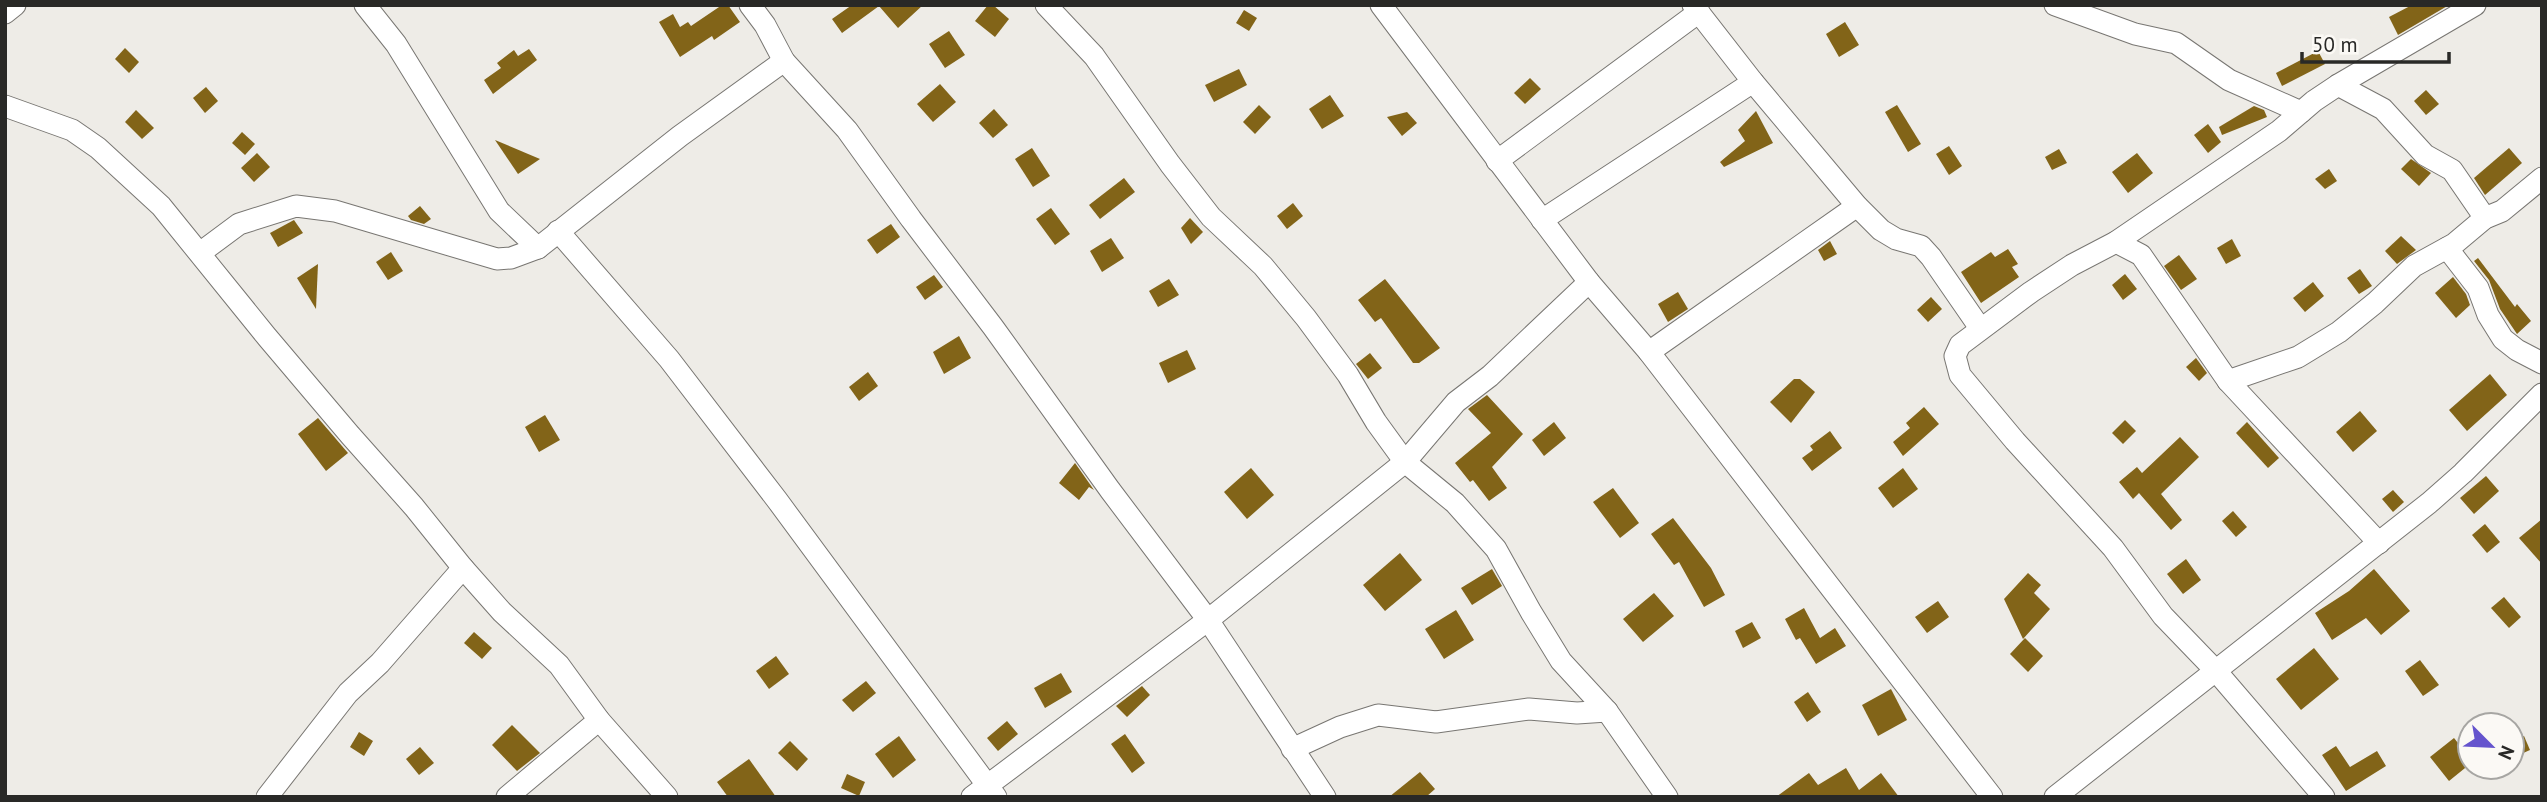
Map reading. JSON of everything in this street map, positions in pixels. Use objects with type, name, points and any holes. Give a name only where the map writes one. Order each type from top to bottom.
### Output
[{"type":"street","points":[[5,13],[15,5]]},
{"type":"street","points":[[365,5],[402,54],[499,211],[538,248]]},
{"type":"street","points":[[750,5],[765,25],[784,61],[848,130],[1110,491],[1208,620],[1325,797]]},
{"type":"street","points":[[1046,5],[1094,56],[1211,217],[1263,266],[1306,318],[1348,375],[1376,422],[1405,462],[1455,503],[1496,549],[1561,661],[1607,711],[1667,797]]},
{"type":"street","points":[[2054,5],[2136,34],[2176,43],[2229,80],[2301,112]]},
{"type":"street","points":[[2324,797],[2217,671],[2163,616],[2113,548],[2015,441],[1960,375],[1955,356],[1960,345],[1980,328],[2072,265],[2116,242],[2279,131],[2338,85],[2474,5]]},
{"type":"street","points":[[1392,9],[1497,161],[1589,282],[1649,352],[1992,797]]},
{"type":"street","points":[[1497,161],[1696,9],[1857,205],[1881,230],[1896,239],[1921,246],[1931,257],[1980,328]]},
{"type":"street","points":[[200,253],[239,224],[296,206],[335,211],[496,259],[511,258],[538,248],[680,135],[784,61]]},
{"type":"street","points":[[1542,220],[1754,82]]},
{"type":"street","points":[[2338,85],[2383,109],[2425,155],[2452,170],[2486,218]]},
{"type":"street","points":[[5,106],[72,130],[99,148],[161,206],[463,568],[502,612],[559,665],[599,720],[667,797]]},
{"type":"street","points":[[2228,381],[2298,357],[2339,332],[2414,266],[2454,244],[2486,218],[2502,211],[2542,178]]},
{"type":"street","points":[[1649,352],[1857,205]]},
{"type":"street","points":[[558,231],[678,370],[778,500],[985,793],[1208,620],[1405,462],[1457,402],[1490,376],[1589,282]]},
{"type":"street","points":[[2116,242],[2133,249],[2148,264],[2228,381],[2379,543]]},
{"type":"street","points":[[2447,248],[2478,288],[2488,315],[2503,339],[2517,351],[2542,363]]},
{"type":"street","points":[[2056,797],[2463,474],[2542,394]]},
{"type":"street","points":[[267,797],[348,693],[380,663],[463,568]]},
{"type":"street","points":[[1292,749],[1340,727],[1378,715],[1436,722],[1528,709],[1577,713],[1607,711]]},
{"type":"street","points":[[507,797],[599,720]]},
{"type":"building","points":[[722,5],[728,5],[740,22],[714,40],[712,36],[680,57],[659,22],[673,14],[680,27],[688,22],[691,26]]},
{"type":"building","points":[[852,5],[923,5],[898,28],[879,6],[842,33],[832,19]]},
{"type":"building","points":[[988,5],[993,5],[1009,19],[995,37],[975,21]]},
{"type":"building","points":[[2412,5],[2449,5],[2398,35],[2389,17]]},
{"type":"building","points":[[1244,10],[1257,18],[1249,31],[1236,23]]},
{"type":"building","points":[[1845,22],[1859,45],[1839,57],[1826,34]]},
{"type":"building","points":[[949,31],[965,55],[945,68],[929,44]]},
{"type":"building","points":[[125,48],[139,62],[129,73],[115,59]]},
{"type":"building","points":[[529,49],[537,60],[493,94],[484,80],[501,68],[497,63],[514,50],[518,56]]},
{"type":"building","points":[[2318,51],[2325,64],[2282,86],[2276,73]]},
{"type":"building","points":[[1239,69],[1247,85],[1214,102],[1205,85]]},
{"type":"building","points":[[1530,78],[1541,89],[1525,104],[1514,93]]},
{"type":"building","points":[[940,84],[956,102],[933,122],[917,104]]},
{"type":"building","points":[[206,87],[218,101],[205,113],[193,98]]},
{"type":"building","points":[[2426,90],[2439,104],[2426,115],[2414,101]]},
{"type":"building","points":[[1330,95],[1344,116],[1322,129],[1309,109]]},
{"type":"building","points":[[1259,105],[1271,117],[1255,134],[1243,122]]},
{"type":"building","points":[[1897,105],[1921,144],[1908,152],[1885,112]]},
{"type":"building","points":[[2254,106],[2264,110],[2267,117],[2222,135],[2219,127]]},
{"type":"building","points":[[994,109],[1008,125],[993,138],[979,123]]},
{"type":"building","points":[[136,110],[154,128],[142,139],[125,122]]},
{"type":"building","points":[[1756,111],[1773,143],[1724,167],[1720,162],[1745,141],[1738,130]]},
{"type":"building","points":[[1407,112],[1417,123],[1402,136],[1387,117]]},
{"type":"building","points":[[2208,124],[2221,142],[2208,153],[2194,135]]},
{"type":"building","points":[[242,132],[255,144],[245,155],[232,143]]},
{"type":"building","points":[[495,140],[540,159],[518,174]]},
{"type":"building","points":[[1949,146],[1962,166],[1949,175],[1936,154]]},
{"type":"building","points":[[1032,148],[1050,176],[1033,187],[1015,159]]},
{"type":"building","points":[[2509,148],[2522,163],[2485,195],[2474,178]]},
{"type":"building","points":[[2059,149],[2067,163],[2052,170],[2045,157]]},
{"type":"building","points":[[257,153],[270,167],[254,182],[241,168]]},
{"type":"building","points":[[2137,153],[2153,173],[2128,193],[2112,172]]},
{"type":"building","points":[[2411,159],[2431,173],[2419,186],[2401,169]]},
{"type":"building","points":[[2329,169],[2337,181],[2325,189],[2315,179]]},
{"type":"building","points":[[1124,178],[1135,192],[1100,219],[1089,205]]},
{"type":"building","points":[[1293,203],[1303,216],[1287,229],[1277,216]]},
{"type":"building","points":[[420,206],[431,219],[424,224],[411,220],[408,216]]},
{"type":"building","points":[[1051,208],[1070,234],[1055,245],[1036,219]]},
{"type":"building","points":[[1190,218],[1203,232],[1191,244],[1181,228]]},
{"type":"building","points":[[294,220],[303,233],[278,247],[270,233]]},
{"type":"building","points":[[891,224],[900,237],[877,254],[867,240]]},
{"type":"building","points":[[2401,236],[2416,250],[2397,264],[2385,251]]},
{"type":"building","points":[[1111,238],[1124,258],[1102,272],[1090,251]]},
{"type":"building","points":[[2232,239],[2241,256],[2226,264],[2217,248]]},
{"type":"building","points":[[1830,241],[1837,254],[1824,261],[1818,250]]},
{"type":"building","points":[[2008,249],[2018,264],[2012,267],[2019,277],[1981,303],[1961,272],[1991,252],[1995,257]]},
{"type":"building","points":[[391,252],[403,271],[388,280],[376,262]]},
{"type":"building","points":[[2179,255],[2197,279],[2181,290],[2164,266]]},
{"type":"building","points":[[2478,258],[2515,307],[2517,304],[2531,321],[2517,334],[2500,309],[2489,280],[2474,261]]},
{"type":"building","points":[[318,264],[316,309],[297,278]]},
{"type":"building","points":[[2360,269],[2372,286],[2359,294],[2347,278]]},
{"type":"building","points":[[2125,274],[2137,289],[2123,300],[2112,285]]},
{"type":"building","points":[[934,275],[943,287],[925,300],[916,287]]},
{"type":"building","points":[[2453,277],[2466,294],[2470,305],[2456,318],[2435,293]]},
{"type":"building","points":[[1169,279],[1179,295],[1158,307],[1149,291]]},
{"type":"building","points":[[1385,279],[1440,348],[1419,363],[1413,363],[1381,318],[1375,322],[1358,300]]},
{"type":"building","points":[[2313,282],[2324,296],[2305,312],[2293,298]]},
{"type":"building","points":[[1678,292],[1688,309],[1668,322],[1658,304]]},
{"type":"building","points":[[1931,297],[1942,309],[1928,322],[1917,310]]},
{"type":"building","points":[[959,336],[971,358],[944,374],[933,352]]},
{"type":"building","points":[[1187,350],[1196,369],[1168,383],[1159,363]]},
{"type":"building","points":[[1370,353],[1382,368],[1368,379],[1356,364]]},
{"type":"building","points":[[2196,358],[2207,373],[2199,381],[2186,367]]},
{"type":"building","points":[[868,372],[878,386],[859,401],[849,387]]},
{"type":"building","points":[[2490,374],[2507,395],[2467,431],[2449,410]]},
{"type":"building","points":[[1794,379],[1800,379],[1815,392],[1791,423],[1770,402]]},
{"type":"building","points":[[1487,395],[1523,434],[1492,467],[1507,488],[1489,501],[1455,463],[1491,433],[1468,409]]},
{"type":"building","points":[[1924,407],[1939,424],[1903,456],[1893,442],[1910,428],[1906,423]]},
{"type":"building","points":[[2360,411],[2377,431],[2353,452],[2336,432]]},
{"type":"building","points":[[545,415],[560,440],[539,452],[525,427]]},
{"type":"building","points":[[318,418],[348,453],[326,471],[298,434]]},
{"type":"building","points":[[2125,420],[2136,431],[2123,444],[2112,433]]},
{"type":"building","points":[[1554,422],[1566,438],[1544,456],[1532,440]]},
{"type":"building","points":[[2247,422],[2279,458],[2268,468],[2236,433]]},
{"type":"building","points":[[1830,431],[1842,448],[1812,471],[1802,458],[1813,450],[1810,446]]},
{"type":"building","points":[[2180,437],[2199,457],[2161,494],[2182,520],[2171,530],[2139,493],[2133,499],[2119,482],[2137,467],[2142,473]]},
{"type":"building","points":[[1075,463],[1094,490],[1089,487],[1079,500],[1059,483]]},
{"type":"building","points":[[1251,468],[1274,495],[1247,519],[1224,492]]},
{"type":"building","points":[[1903,468],[1918,489],[1893,508],[1878,488]]},
{"type":"building","points":[[2486,476],[2499,491],[2474,514],[2460,498]]},
{"type":"building","points":[[1613,488],[1639,523],[1620,538],[1593,502]]},
{"type":"building","points":[[2393,490],[2404,502],[2393,512],[2382,499]]},
{"type":"building","points":[[2233,511],[2247,527],[2236,537],[2222,521]]},
{"type":"building","points":[[1673,518],[1711,568],[1725,595],[1704,607],[1679,562],[1674,565],[1651,534]]},
{"type":"building","points":[[2542,519],[2542,564],[2519,538]]},
{"type":"building","points":[[2485,524],[2500,542],[2487,553],[2472,535]]},
{"type":"building","points":[[1400,553],[1422,580],[1385,611],[1363,585]]},
{"type":"building","points":[[2186,559],[2201,580],[2183,594],[2167,574]]},
{"type":"building","points":[[1492,569],[1502,586],[1472,605],[1461,588]]},
{"type":"building","points":[[2374,569],[2410,611],[2381,635],[2366,618],[2332,640],[2315,613],[2349,591]]},
{"type":"building","points":[[2028,573],[2041,585],[2034,593],[2050,609],[2023,639],[2004,599]]},
{"type":"building","points":[[1654,593],[1674,616],[1643,642],[1623,619]]},
{"type":"building","points":[[2504,597],[2521,617],[2509,628],[2491,608]]},
{"type":"building","points":[[1938,601],[1949,617],[1927,633],[1915,617]]},
{"type":"building","points":[[1804,608],[1820,638],[1835,628],[1846,646],[1816,664],[1800,638],[1796,640],[1785,619]]},
{"type":"building","points":[[1456,610],[1474,640],[1444,659],[1425,629]]},
{"type":"building","points":[[1752,622],[1761,638],[1743,648],[1735,631]]},
{"type":"building","points":[[474,632],[492,648],[482,659],[464,643]]},
{"type":"building","points":[[2025,638],[2043,656],[2028,672],[2010,654]]},
{"type":"building","points":[[2314,648],[2339,679],[2301,710],[2276,679]]},
{"type":"building","points":[[776,656],[789,674],[769,689],[756,671]]},
{"type":"building","points":[[2420,660],[2439,685],[2423,696],[2405,671]]},
{"type":"building","points":[[1061,673],[1072,692],[1045,708],[1034,688]]},
{"type":"building","points":[[866,681],[876,693],[853,712],[842,700]]},
{"type":"building","points":[[1142,686],[1150,695],[1127,717],[1116,706]]},
{"type":"building","points":[[1891,689],[1907,720],[1878,736],[1862,705]]},
{"type":"building","points":[[1808,692],[1821,712],[1807,722],[1794,702]]},
{"type":"building","points":[[1007,721],[1018,734],[998,751],[987,738]]},
{"type":"building","points":[[512,725],[540,753],[517,771],[492,745]]},
{"type":"building","points":[[359,732],[373,741],[364,756],[350,747]]},
{"type":"building","points":[[1125,734],[1145,763],[1132,773],[1111,744]]},
{"type":"building","points":[[899,736],[916,760],[893,778],[875,754]]},
{"type":"building","points":[[2454,738],[2456,775],[2449,781],[2430,757]]},
{"type":"building","points":[[790,741],[808,759],[797,771],[778,753]]},
{"type":"building","points":[[2336,746],[2350,767],[2377,751],[2386,766],[2346,791],[2322,755]]},
{"type":"building","points":[[420,747],[434,763],[419,775],[406,759]]},
{"type":"building","points":[[749,759],[776,797],[728,797],[717,782]]},
{"type":"building","points":[[1846,768],[1859,790],[1881,773],[1899,797],[1776,797],[1809,773],[1818,785]]},
{"type":"building","points":[[1420,772],[1435,789],[1426,797],[1389,797]]},
{"type":"building","points":[[847,774],[865,782],[859,796],[841,788]]}]
